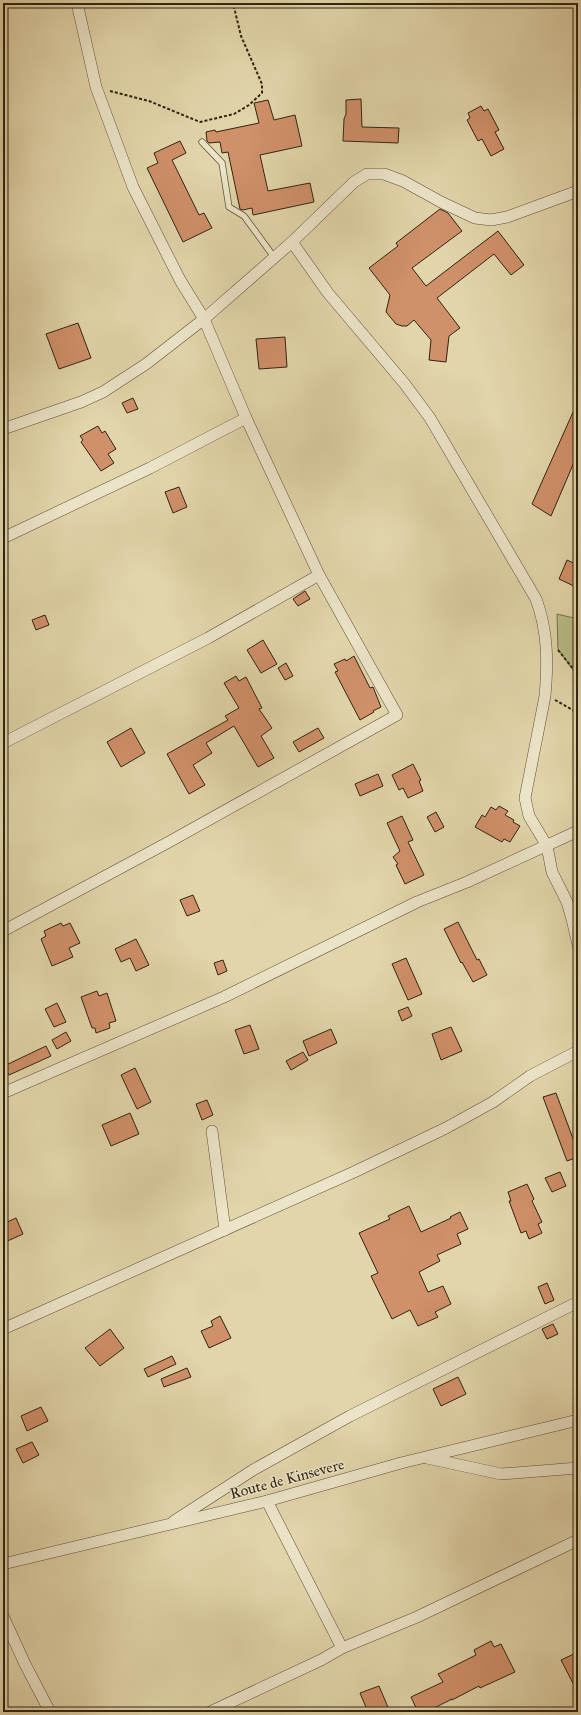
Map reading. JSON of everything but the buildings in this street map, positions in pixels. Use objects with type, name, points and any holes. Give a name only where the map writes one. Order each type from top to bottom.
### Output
[{"type":"street","points":[[3,932],[397,715],[319,575],[246,418],[204,319],[180,280],[133,187],[96,87],[77,3]]},
{"type":"street","points":[[3,429],[81,402],[103,392],[146,364],[204,319],[292,242],[354,182],[366,174],[384,174],[403,181],[441,202],[475,218],[491,220],[507,217],[578,191]]},
{"type":"street","points":[[292,242],[328,293],[404,383],[439,431],[536,599],[540,609],[547,649],[545,696],[525,798],[529,816],[547,846],[552,872],[567,902],[578,945]]},
{"type":"street","points":[[3,538],[150,468],[246,418]]},
{"type":"street","points":[[3,742],[208,638],[319,575]]},
{"type":"street","points":[[3,1093],[224,997],[418,902],[578,831]]},
{"type":"street","points":[[3,1329],[354,1172],[446,1128],[493,1102],[530,1076],[578,1051]]},
{"type":"street","points":[[212,1131],[225,1230]]},
{"type":"street","points":[[171,1524],[187,1511],[246,1474],[350,1416],[578,1302]]},
{"type":"street","name":"Route de Kinsevere","points":[[3,1564],[267,1501],[424,1457],[578,1420]]},
{"type":"street","points":[[424,1457],[501,1474],[578,1468]]},
{"type":"street","points":[[267,1501],[342,1648]]},
{"type":"street","points":[[210,1712],[321,1660],[342,1648],[417,1617],[578,1540]]},
{"type":"street","points":[[3,1616],[25,1664],[50,1712]]},
{"type":"lane","points":[[202,142],[222,163],[229,207],[244,216],[274,257]]},
{"type":"path","points":[[96,87],[149,101],[200,122],[234,114],[239,111],[262,93],[262,84],[241,36],[233,3]]},
{"type":"path","points":[[546,641],[562,654],[578,675]]},
{"type":"path","points":[[545,696],[559,701],[578,713]]},
{"type":"green space","points":[[557,614],[578,619],[578,677],[558,649]]}]
